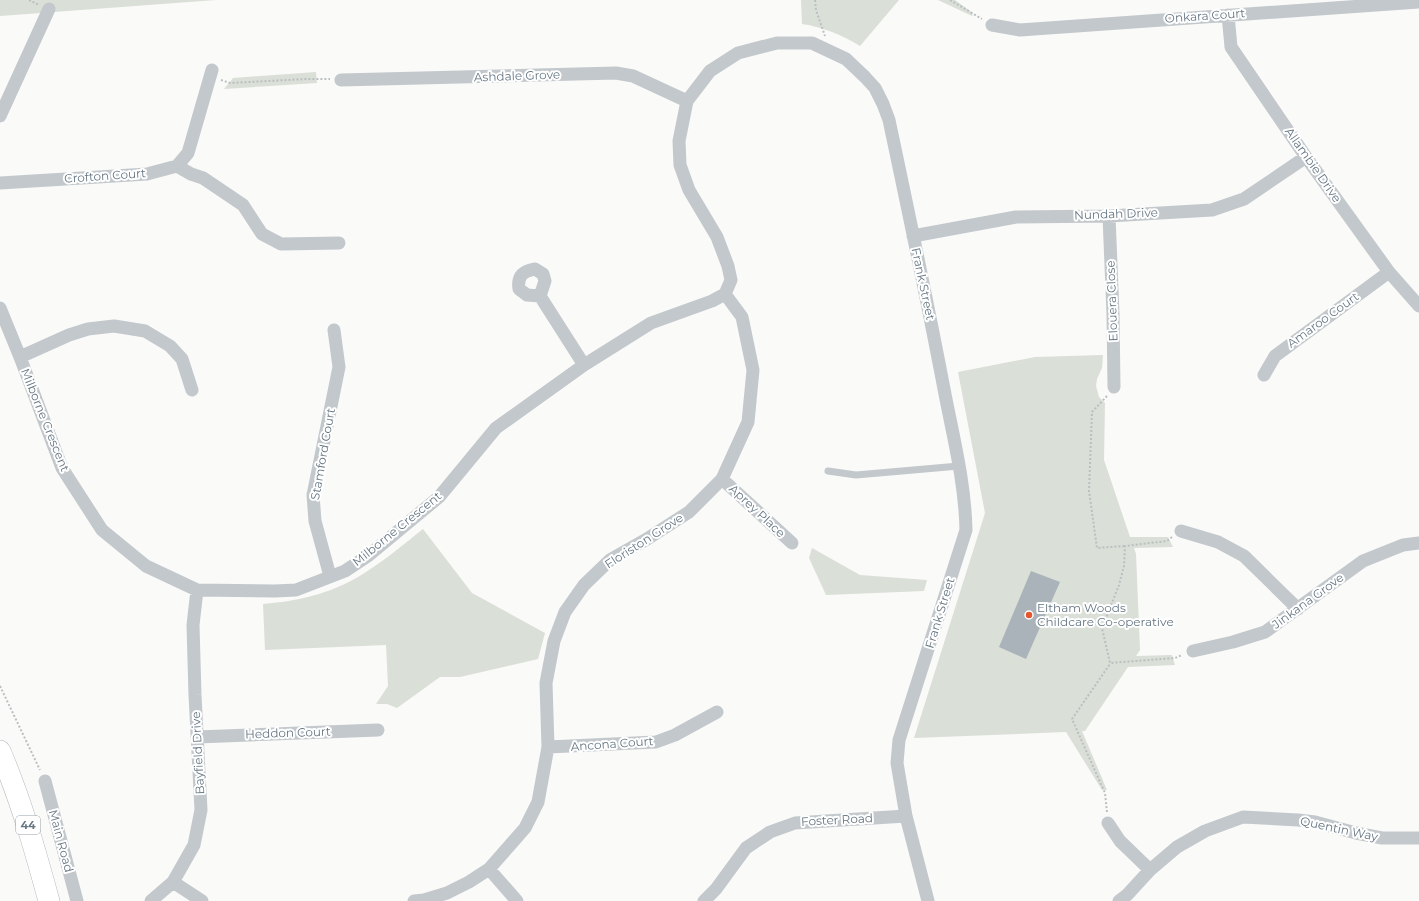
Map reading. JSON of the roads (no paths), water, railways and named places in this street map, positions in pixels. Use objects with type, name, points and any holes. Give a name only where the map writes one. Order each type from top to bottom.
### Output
[{"type":"main road","name":"44","points":[[0,751],[24,813],[49,901]]},
{"type":"street","name":"Onkara Court","points":[[992,25],[1020,30],[1419,2]]},
{"type":"street","points":[[0,116],[49,9]]},
{"type":"street","name":"Allambie Drive","points":[[1228,15],[1231,47],[1306,157],[1389,272],[1419,306]]},
{"type":"street","name":"Frank Street","points":[[725,294],[731,280],[728,266],[717,237],[689,190],[680,165],[679,141],[687,101],[710,71],[738,53],[777,43],[812,43],[846,59],[865,76],[875,88],[889,120],[965,502],[966,530],[899,740],[897,763],[906,816],[928,901]]},
{"type":"street","points":[[211,73],[188,153],[177,166],[191,174],[203,178],[243,205],[262,234],[280,244],[339,243]]},
{"type":"street","name":"Ashdale Grove","points":[[341,80],[616,73],[634,76],[687,101]]},
{"type":"street","name":"Nundah Drive","points":[[913,236],[1016,217],[1109,216],[1212,210],[1244,199],[1306,157]]},
{"type":"street","name":"Crofton Court","points":[[0,183],[147,174],[177,166]]},
{"type":"street","name":"Elouera Close","points":[[1109,216],[1114,387]]},
{"type":"street","name":"Amaroo Court","points":[[1264,375],[1275,356],[1389,272]]},
{"type":"street","name":"Milborne Crescent","points":[[0,308],[20,356],[62,468],[102,530],[146,566],[197,590],[275,591],[296,590],[345,570],[369,555],[439,497],[496,428],[584,365],[651,323],[712,301],[725,294]]},
{"type":"street","name":"Floriston Grove","points":[[414,901],[424,900],[448,893],[469,882],[488,869],[525,828],[538,802],[548,748],[546,683],[554,641],[565,612],[584,585],[610,560],[647,539],[689,512],[722,479],[748,422],[752,370],[742,317],[725,294]]},
{"type":"street","points":[[540,296],[584,365]]},
{"type":"street","points":[[20,356],[69,335],[88,329],[114,326],[145,331],[170,346],[182,359],[192,390]]},
{"type":"street","name":"Stamford Court","points":[[330,576],[315,521],[313,495],[339,367],[334,330]]},
{"type":"street","name":"Aprey Place","points":[[722,479],[792,544]]},
{"type":"street","points":[[1181,531],[1218,542],[1244,556],[1298,609]]},
{"type":"street","name":"Jinkana Grove","points":[[1193,651],[1233,642],[1265,632],[1363,561],[1402,546],[1419,543]]},
{"type":"street","name":"Bayfield Drive","points":[[151,901],[173,882],[194,845],[201,810],[193,625],[197,590]]},
{"type":"street","name":"Ancona Court","points":[[548,748],[656,742],[675,735],[717,712]]},
{"type":"street","name":"Heddon Court","points":[[197,737],[378,730]]},
{"type":"street","name":"Main Road","points":[[45,781],[77,901]]},
{"type":"street","name":"Foster Road","points":[[704,901],[716,889],[746,848],[770,832],[795,822],[906,816]]},
{"type":"street","name":"Quentin Way","points":[[1119,901],[1127,895],[1150,870],[1177,847],[1205,831],[1243,817],[1314,822],[1382,838],[1419,838]]},
{"type":"street","points":[[1108,823],[1120,841],[1150,870]]},
{"type":"street","points":[[488,869],[516,901]]},
{"type":"street","points":[[173,882],[202,901]]},
{"type":"lane","points":[[828,472],[856,475],[959,466]]},
{"type":"place","name":"Eltham Woods Childcare Co-operative","points":[[1029,615]]}]
